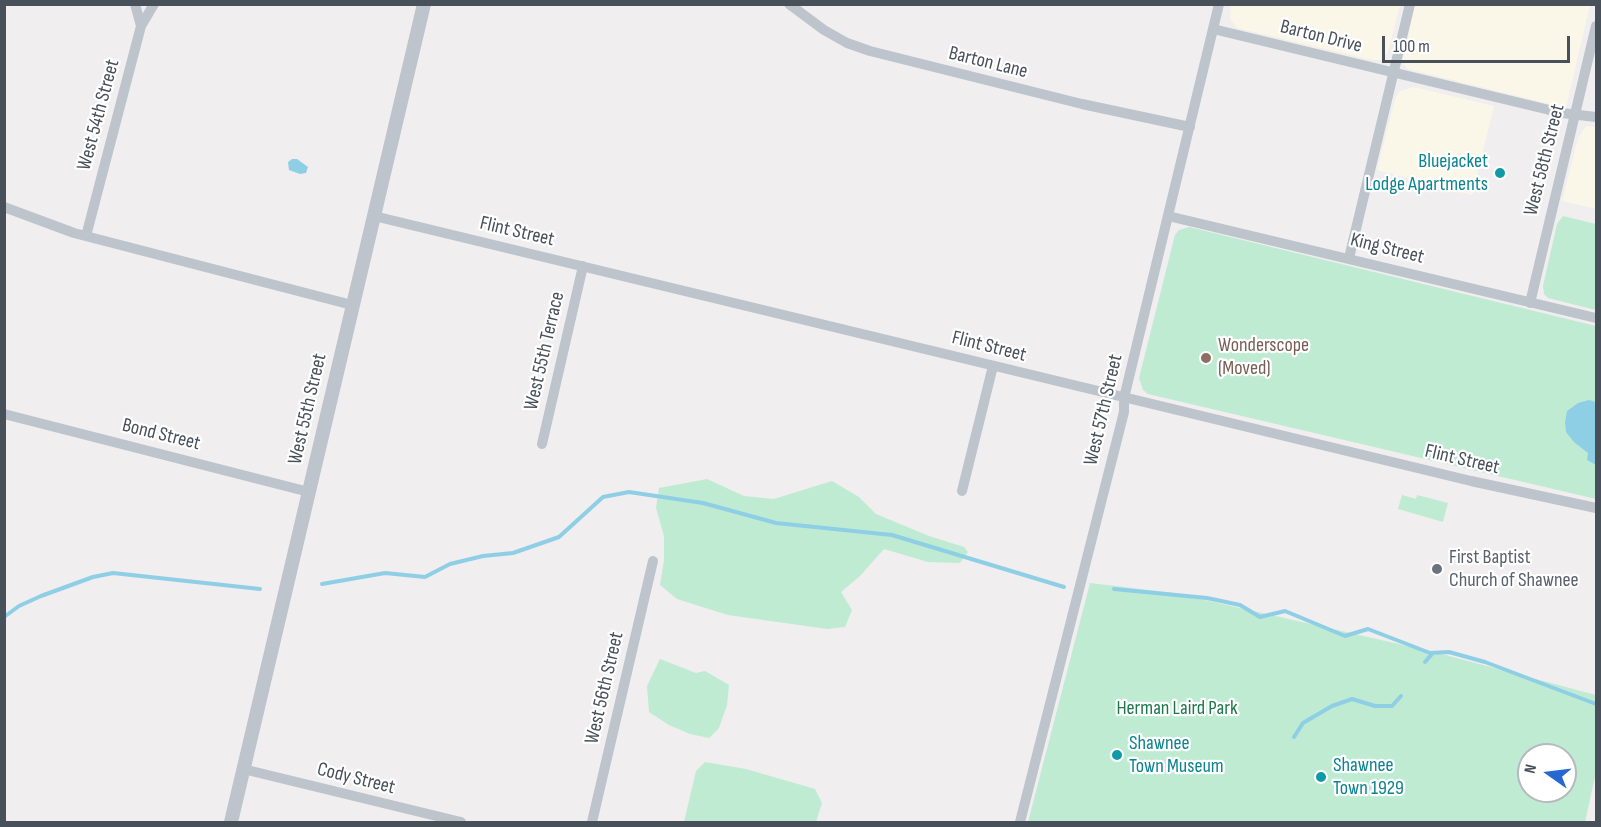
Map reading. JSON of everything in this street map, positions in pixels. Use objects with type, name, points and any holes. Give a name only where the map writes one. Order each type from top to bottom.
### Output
[{"type":"street","name":"West 54th Street","points":[[86,236],[141,26],[135,4]]},
{"type":"street","points":[[141,26],[154,4]]},
{"type":"street","name":"West 55th Street","points":[[231,822],[424,4]]},
{"type":"street","name":"Barton Lane","points":[[789,4],[824,30],[847,43],[870,51],[1082,104],[1190,127]]},
{"type":"street","name":"West 57th Street","points":[[1020,822],[1121,423],[1124,398],[1219,4]]},
{"type":"street","points":[[1349,258],[1410,4]]},
{"type":"street","name":"West 58th Street","points":[[1530,303],[1596,26]]},
{"type":"street","name":"Barton Drive","points":[[1213,29],[1562,113],[1596,117]]},
{"type":"street","points":[[4,207],[52,226],[86,236],[352,305]]},
{"type":"street","name":"Flint Street","points":[[375,216],[1124,398],[1514,491],[1596,508]]},
{"type":"street","name":"King Street","points":[[1168,216],[1596,318]]},
{"type":"street","name":"West 55th Terrace","points":[[542,444],[583,266]]},
{"type":"street","points":[[962,490],[993,366]]},
{"type":"street","name":"Bond Street","points":[[5,418],[309,492]]},
{"type":"street","name":"West 56th Street","points":[[592,822],[653,561]]},
{"type":"street","name":"Cody Street","points":[[243,770],[461,822]]},
{"type":"shaded area","points":[[1231,4],[1400,5],[1388,52],[1381,60],[1372,60],[1237,28],[1230,19]]},
{"type":"shaded area","points":[[1415,5],[1590,5],[1567,104],[1561,107],[1408,69],[1403,64],[1403,58]]},
{"type":"shaded area","points":[[1414,87],[1494,106],[1472,195],[1377,170],[1395,99],[1400,91]]},
{"type":"shaded area","points":[[1586,126],[1596,127],[1596,209],[1562,201],[1578,138]]},
{"type":"green space","points":[[1563,216],[1596,224],[1596,310],[1548,298],[1544,294],[1543,286],[1557,224]]},
{"type":"green space","points":[[1189,227],[1596,326],[1596,499],[1148,394],[1143,390],[1139,378],[1175,235],[1179,230]]},
{"type":"green space","points":[[707,479],[744,496],[774,499],[832,481],[859,497],[876,514],[929,536],[964,547],[968,552],[960,563],[928,562],[884,549],[860,576],[841,592],[852,610],[845,627],[827,629],[728,615],[677,599],[660,585],[664,560],[664,536],[656,508],[659,488]]},
{"type":"green space","points":[[1402,495],[1416,499],[1417,495],[1448,503],[1443,522],[1398,509]]},
{"type":"green space","name":"Herman Laird Park","points":[[1090,583],[1174,593],[1434,652],[1596,695],[1596,772],[1585,822],[1028,822]]},
{"type":"green space","points":[[660,659],[696,673],[705,671],[729,685],[727,705],[719,728],[709,738],[690,734],[669,725],[649,712],[647,686]]},
{"type":"green space","points":[[705,762],[746,769],[815,789],[822,803],[816,822],[684,822],[696,771]]},
{"type":"water","points":[[297,159],[308,167],[306,173],[300,174],[289,170],[288,162]]},
{"type":"water","points":[[1589,400],[1596,402],[1596,465],[1587,460],[1588,453],[1566,432],[1567,411],[1578,403]]},
{"type":"waterway","points":[[322,584],[385,573],[425,577],[450,564],[483,556],[513,553],[559,537],[603,497],[629,492],[703,503],[776,523],[892,535],[1064,587]]},
{"type":"waterway","points":[[4,617],[19,606],[41,596],[93,577],[113,573],[260,589]]},
{"type":"waterway","points":[[1114,589],[1207,598],[1240,605],[1260,617],[1285,611],[1345,636],[1368,629],[1430,653],[1449,652],[1485,662],[1596,704]]},
{"type":"waterway","points":[[1425,662],[1432,654]]},
{"type":"waterway","points":[[1294,737],[1303,723],[1332,706],[1352,699],[1375,706],[1392,706],[1401,696]]},
{"type":"place","name":"Bluejacket Lodge Apartments","points":[[1500,173]]},
{"type":"place","name":"Wonderscope (Moved)","points":[[1206,358]]},
{"type":"place","name":"First Baptist Church of Shawnee","points":[[1437,569]]},
{"type":"place","name":"Shawnee Town Museum","points":[[1117,755]]},
{"type":"place","name":"Shawnee Town 1929","points":[[1321,777]]}]
